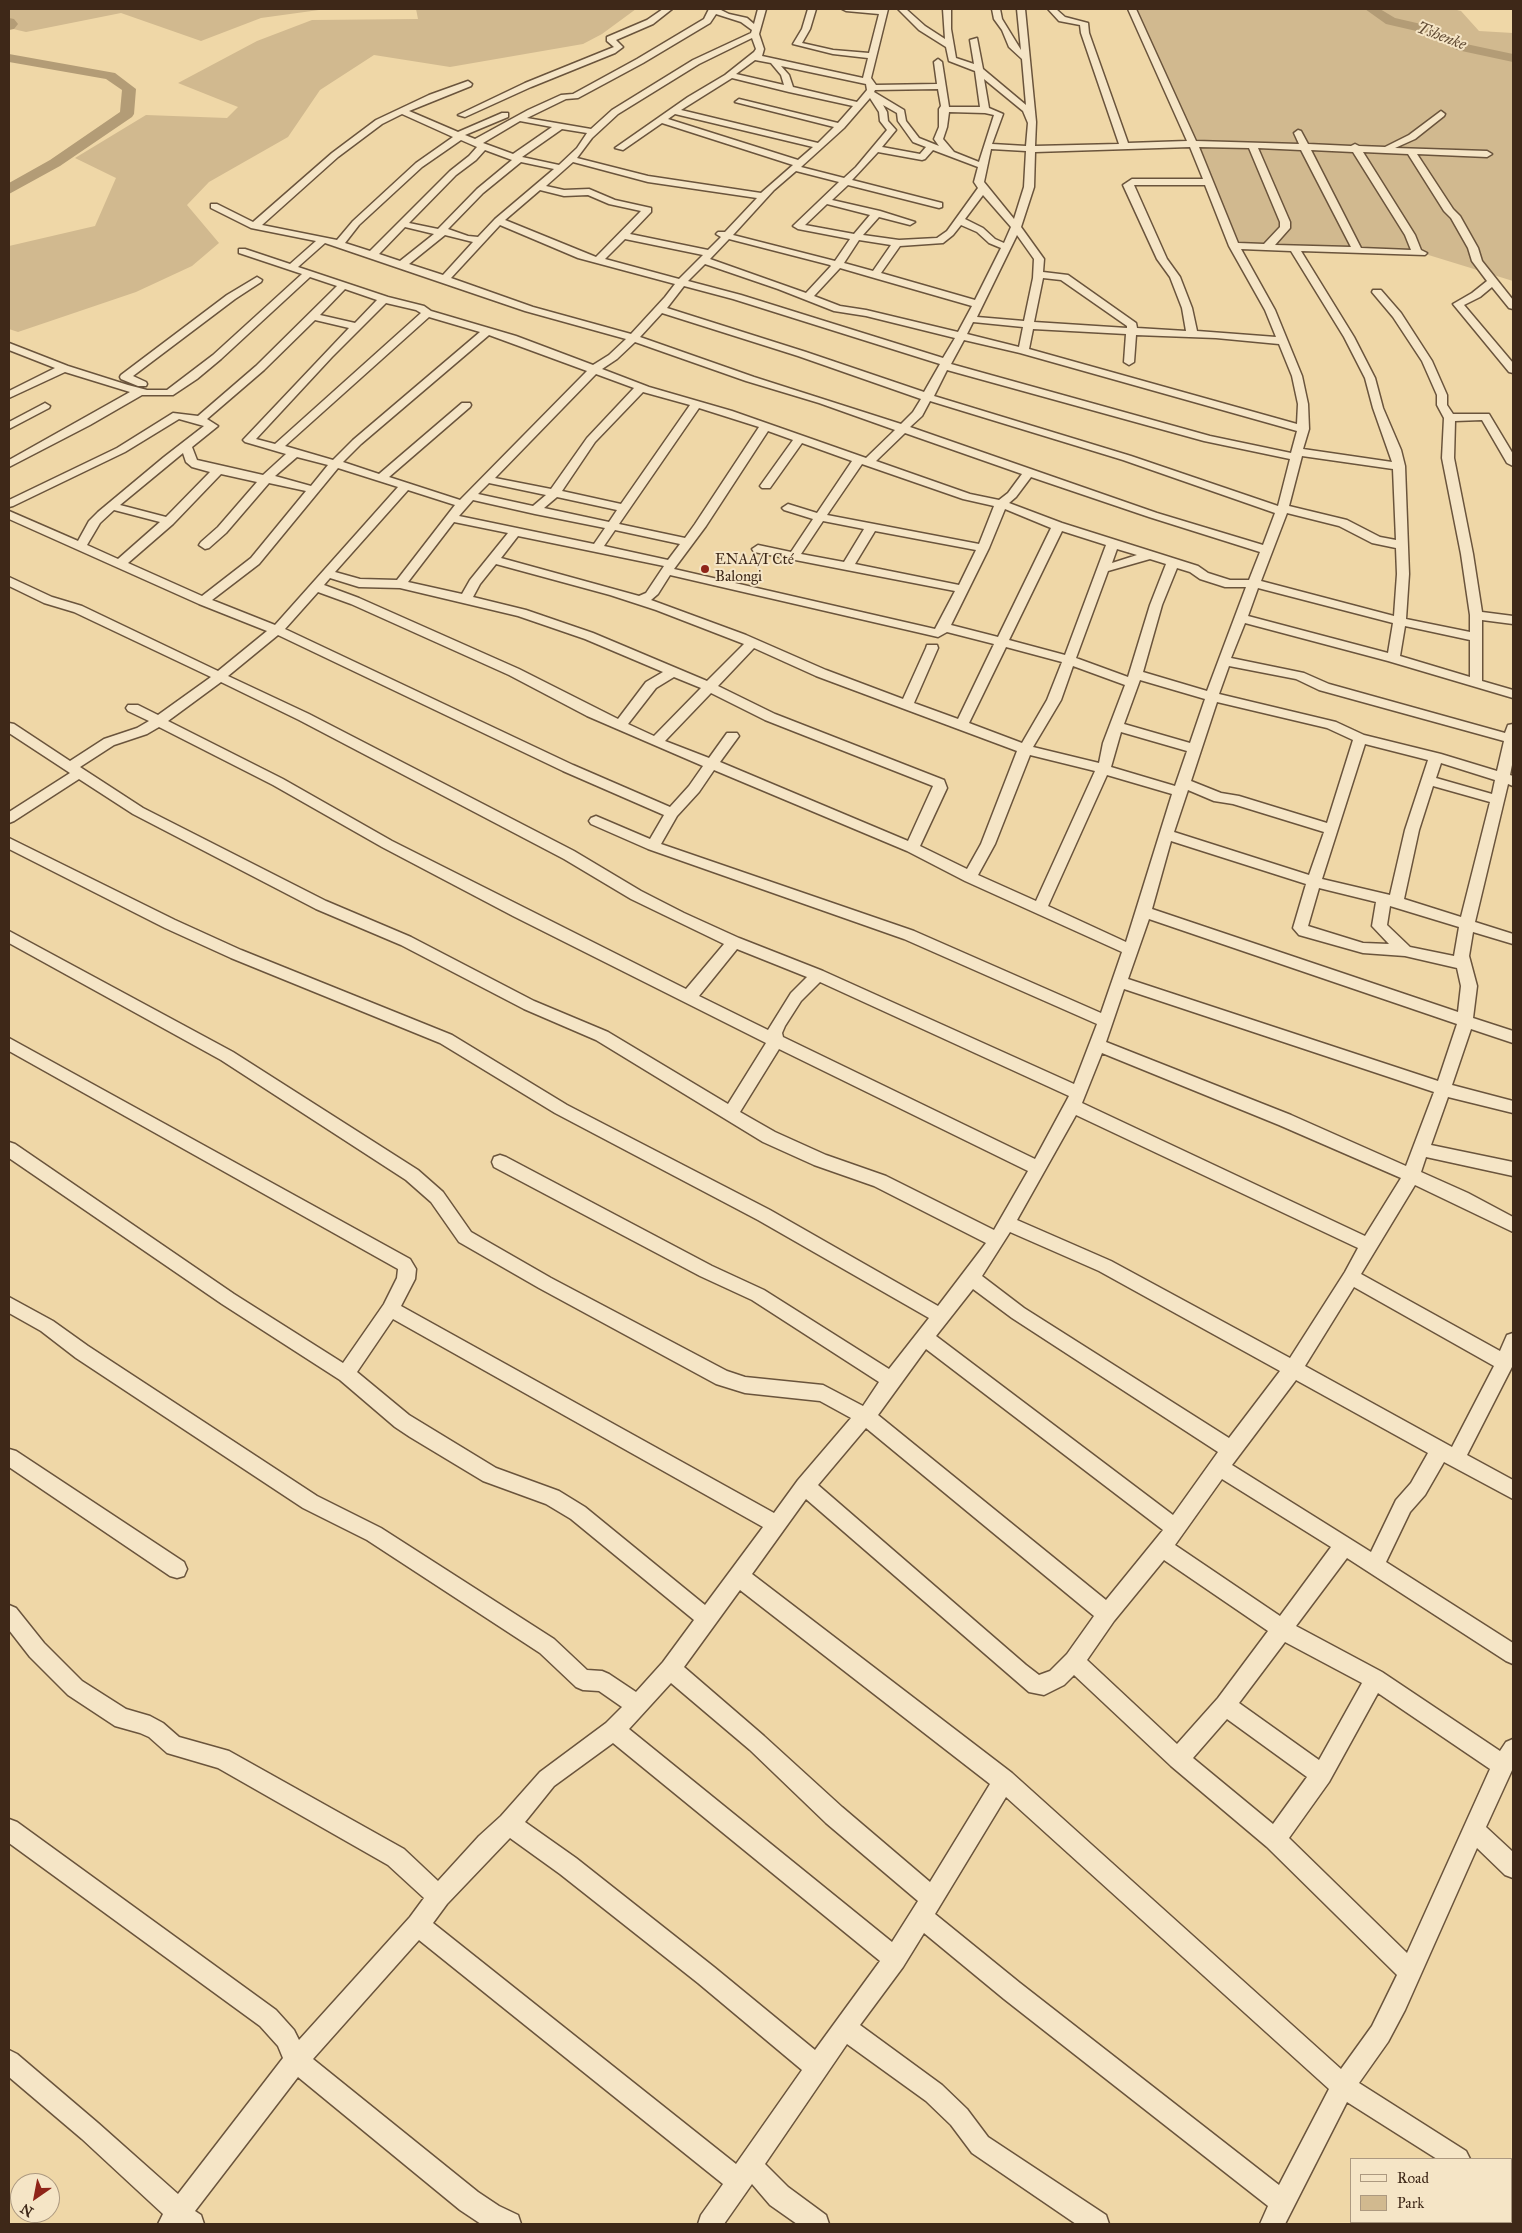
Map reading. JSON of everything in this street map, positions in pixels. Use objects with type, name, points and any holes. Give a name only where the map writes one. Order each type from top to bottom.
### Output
[{"type":"street","points":[[462,115],[528,85],[612,51],[619,47],[610,39],[650,22],[668,9]]},
{"type":"street","points":[[372,256],[453,173],[473,158],[481,144],[520,119],[542,107],[564,98],[575,96],[640,61],[707,21],[713,9],[726,16],[744,20],[755,32],[760,49],[757,54],[730,75],[620,148]]},
{"type":"street","points":[[445,279],[498,222],[571,159],[593,132],[615,112],[696,62],[755,32],[762,9]]},
{"type":"street","points":[[812,9],[809,22],[796,44],[833,52],[873,56]]},
{"type":"street","points":[[846,9],[884,10],[867,78],[883,112],[884,121],[892,130],[846,183],[831,194],[826,201],[798,226],[855,238],[897,243],[942,241],[960,220],[982,188]]},
{"type":"street","points":[[902,9],[922,28],[950,46]]},
{"type":"street","points":[[947,9],[946,15],[952,59],[978,69],[1026,110],[1032,122]]},
{"type":"street","points":[[996,9],[998,19],[1014,47],[1025,58]]},
{"type":"street","points":[[794,556],[819,517],[863,461],[918,414],[961,337],[1016,227],[1029,187],[1032,122],[1021,9]]},
{"type":"street","points":[[1052,9],[1062,19],[1084,23],[1085,33],[1125,147]]},
{"type":"street","points":[[9,2062],[90,2131],[180,2220],[296,2060],[418,1925],[439,1896],[487,1844],[509,1824],[548,1778],[613,1730],[638,1706],[670,1669],[805,1486],[852,1429],[866,1416],[891,1380],[971,1278],[997,1240],[1038,1168],[1075,1100],[1120,982],[1144,912],[1166,834],[1224,660],[1283,510],[1303,429],[1303,404],[1297,376],[1284,341],[1270,310],[1234,246],[1193,144],[1132,9]]},
{"type":"street","points":[[974,40],[985,110]]},
{"type":"street","points":[[757,54],[759,59],[871,89],[941,86]]},
{"type":"street","points":[[774,62],[786,75],[784,90]]},
{"type":"street","points":[[938,62],[945,106],[943,109],[943,128],[938,139],[950,153]]},
{"type":"street","points":[[730,75],[784,90],[859,105]]},
{"type":"street","points":[[254,226],[270,214],[335,155],[379,122],[437,94],[468,84]]},
{"type":"street","points":[[400,584],[451,518],[485,479],[596,369],[613,357],[633,338],[724,235],[756,207],[763,196],[841,126],[871,89]]},
{"type":"street","points":[[871,89],[901,112],[902,122],[916,140],[982,166]]},
{"type":"street","points":[[739,102],[767,104],[841,126]]},
{"type":"street","points":[[943,109],[985,110],[999,114],[987,146],[979,182],[1016,227],[1039,260],[1023,352]]},
{"type":"street","points":[[404,110],[404,112],[517,159],[561,168]]},
{"type":"street","points":[[675,111],[820,146]]},
{"type":"street","points":[[338,244],[364,215],[419,165],[459,135],[505,114]]},
{"type":"street","points":[[1382,148],[1398,145],[1407,140],[1442,114]]},
{"type":"street","points":[[520,119],[593,132]]},
{"type":"street","points":[[663,120],[846,183],[939,205]]},
{"type":"street","points":[[401,265],[443,232],[449,222],[480,191],[517,159],[560,126]]},
{"type":"street","points":[[1298,133],[1302,146],[1342,217],[1357,250]]},
{"type":"street","points":[[987,146],[1031,149],[1193,144],[1355,147],[1487,154]]},
{"type":"street","points":[[1252,145],[1285,222],[1285,228],[1267,247]]},
{"type":"street","points":[[876,149],[922,157],[931,146]]},
{"type":"street","points":[[1234,246],[1419,253],[1410,235],[1355,147]]},
{"type":"street","points":[[1410,150],[1449,211],[1455,216],[1477,261],[1513,306]]},
{"type":"street","points":[[571,159],[648,179],[763,196]]},
{"type":"street","points":[[1192,334],[1187,308],[1175,277],[1162,259],[1128,185],[1132,182],[1208,182]]},
{"type":"street","points":[[539,187],[564,192],[589,192],[612,202],[648,210],[598,261]]},
{"type":"street","points":[[826,201],[910,222]]},
{"type":"street","points":[[214,206],[254,226],[323,239],[529,309],[633,338],[1153,515],[1268,550]]},
{"type":"street","points":[[807,298],[838,264],[855,238],[877,214]]},
{"type":"street","points":[[960,220],[980,230],[992,241],[1006,247]]},
{"type":"street","points":[[498,222],[581,256],[787,311],[946,365],[1199,436],[1297,454],[1399,466]]},
{"type":"street","points":[[403,224],[480,240]]},
{"type":"street","points":[[724,235],[838,264],[978,304]]},
{"type":"street","points":[[624,236],[706,257],[807,298],[838,308],[866,313],[1023,352],[1303,429]]},
{"type":"street","points":[[292,267],[323,239]]},
{"type":"street","points":[[875,275],[897,243]]},
{"type":"street","points":[[1294,248],[1349,337],[1370,378],[1378,408],[1395,450],[1399,466],[1403,574],[1400,621],[1394,658]]},
{"type":"street","points":[[242,251],[384,299],[420,308],[427,313],[487,331],[596,369],[641,387],[697,403],[967,497],[1001,504],[1058,526],[1150,554],[1194,569],[1204,576],[1229,584],[1254,583],[1400,621],[1476,637]]},
{"type":"street","points":[[12,350],[139,392],[172,392],[193,377],[247,331],[309,273]]},
{"type":"street","points":[[1038,274],[1064,277],[1132,325],[1129,362]]},
{"type":"street","points":[[154,393],[146,386],[125,376],[231,297],[258,280]]},
{"type":"street","points":[[1492,282],[1476,295],[1458,304],[1500,352],[1513,370]]},
{"type":"street","points":[[200,420],[260,368],[344,285]]},
{"type":"street","points":[[1377,292],[1397,315],[1426,361],[1442,395],[1442,406],[1450,418],[1448,458],[1467,554],[1476,615],[1476,684]]},
{"type":"street","points":[[384,299],[249,439],[466,500],[535,510],[687,542]]},
{"type":"street","points":[[660,309],[802,354],[927,398],[1126,458],[1283,510],[1343,523],[1376,540],[1402,545]]},
{"type":"street","points":[[278,447],[427,313]]},
{"type":"street","points":[[311,316],[356,326]]},
{"type":"street","points":[[970,319],[1028,326],[1192,334],[1284,341]]},
{"type":"street","points":[[204,601],[255,561],[335,464],[411,394],[487,331]]},
{"type":"street","points":[[9,395],[64,368]]},
{"type":"street","points":[[535,510],[554,494],[591,440],[641,387]]},
{"type":"street","points":[[9,464],[139,392]]},
{"type":"street","points":[[597,548],[697,403]]},
{"type":"street","points":[[382,477],[466,405]]},
{"type":"street","points":[[9,426],[45,406]]},
{"type":"street","points":[[9,504],[121,450],[177,415],[200,420],[212,426],[212,428],[186,446],[95,521],[81,546]]},
{"type":"street","points":[[1450,418],[1484,415],[1513,463]]},
{"type":"street","points":[[644,598],[700,526],[765,426]]},
{"type":"street","points":[[766,486],[800,438]]},
{"type":"street","points":[[186,446],[193,464],[314,490]]},
{"type":"street","points":[[205,545],[222,530],[266,479],[295,452]]},
{"type":"street","points":[[120,564],[169,521],[218,470]]},
{"type":"street","points":[[451,518],[597,548],[934,634],[941,631],[944,627],[983,548],[1001,504],[1012,495],[1028,473]]},
{"type":"street","points":[[485,479],[624,508]]},
{"type":"street","points":[[9,818],[109,742],[142,731],[159,720],[221,676],[254,647],[278,630],[406,484]]},
{"type":"street","points":[[112,506],[169,521]]},
{"type":"street","points":[[788,508],[819,517],[983,548]]},
{"type":"street","points":[[9,515],[204,601],[278,630],[551,760],[672,813]]},
{"type":"street","points":[[962,724],[1058,526]]},
{"type":"street","points":[[847,566],[871,527]]},
{"type":"street","points":[[465,600],[474,583],[515,532]]},
{"type":"street","points":[[970,877],[988,844],[1025,749],[1054,700],[1113,543]]},
{"type":"street","points":[[758,549],[962,589]]},
{"type":"street","points":[[1102,569],[1150,554]]},
{"type":"street","points":[[492,560],[644,598],[660,607],[752,643],[821,673],[1025,749],[1109,766],[1181,788],[1220,798],[1234,799],[1332,830]]},
{"type":"street","points":[[1040,908],[1109,766],[1110,743],[1134,679],[1156,605],[1173,563]]},
{"type":"street","points":[[329,574],[359,583],[400,584],[522,613],[589,636],[735,698],[770,717],[939,783],[940,788],[912,848]]},
{"type":"street","points":[[9,581],[48,600],[78,609],[221,676],[552,846],[653,904],[734,942],[818,975],[1368,1245]]},
{"type":"street","points":[[317,587],[355,601],[514,672],[620,726],[912,848],[970,877],[1131,950]]},
{"type":"street","points":[[1476,615],[1513,620]]},
{"type":"street","points":[[1242,618],[1394,658],[1513,694]]},
{"type":"street","points":[[944,627],[1134,679],[1331,725],[1360,738],[1436,757],[1508,779]]},
{"type":"street","points":[[656,741],[752,643]]},
{"type":"street","points":[[907,704],[932,648]]},
{"type":"street","points":[[805,1486],[1019,1672],[1036,1685],[1044,1685],[1057,1678],[1074,1661],[1107,1614],[1162,1547],[1230,1450],[1293,1369],[1411,1176],[1465,1022],[1469,986],[1461,952],[1498,800],[1508,779],[1512,735],[1324,686],[1299,676],[1224,660]]},
{"type":"street","points":[[620,726],[651,685],[672,672]]},
{"type":"street","points":[[133,708],[278,782],[387,844],[492,899],[776,1042],[1038,1168]]},
{"type":"street","points":[[1116,726],[1195,748]]},
{"type":"street","points":[[9,727],[138,811],[321,904],[406,941],[530,1005],[602,1036],[769,1137],[820,1160],[880,1181],[997,1240]]},
{"type":"street","points":[[653,846],[672,813],[732,736]]},
{"type":"street","points":[[1360,738],[1332,830],[1299,927],[1302,930],[1363,948],[1405,951],[1463,964]]},
{"type":"street","points":[[1405,951],[1379,926],[1390,901],[1436,757]]},
{"type":"street","points":[[1428,780],[1498,800]]},
{"type":"street","points":[[596,821],[653,846],[909,936],[1105,1021]]},
{"type":"street","points":[[1166,834],[1315,882],[1390,901],[1513,939]]},
{"type":"street","points":[[9,843],[170,924],[303,982],[446,1039],[561,1109],[764,1214],[940,1316]]},
{"type":"street","points":[[1144,912],[1465,1022],[1513,1036]]},
{"type":"street","points":[[9,936],[227,1056],[412,1175],[438,1198],[465,1237],[545,1284],[722,1378],[745,1385],[823,1393],[866,1416],[1107,1614]]},
{"type":"street","points":[[689,997],[734,942]]},
{"type":"street","points":[[731,1113],[776,1042],[774,1034],[783,1017],[796,997],[818,975]]},
{"type":"street","points":[[1120,982],[1443,1089],[1513,1107]]},
{"type":"street","points":[[9,1044],[108,1101],[404,1264],[407,1269],[406,1279],[390,1309],[346,1374]]},
{"type":"street","points":[[1097,1046],[1285,1120],[1486,1209],[1513,1225]]},
{"type":"street","points":[[9,1149],[228,1299],[346,1374],[402,1421],[490,1476],[552,1497],[578,1513],[706,1618]]},
{"type":"street","points":[[1421,1149],[1513,1169]]},
{"type":"street","points":[[500,1162],[706,1271],[758,1295],[891,1380]]},
{"type":"street","points":[[1006,1223],[1105,1266],[1449,1453],[1513,1490]]},
{"type":"street","points":[[1351,1277],[1505,1363]]},
{"type":"street","points":[[971,1278],[1018,1313],[1230,1450]]},
{"type":"street","points":[[9,1304],[47,1326],[82,1352],[310,1502],[374,1534],[547,1646],[583,1680],[602,1681],[638,1706]]},
{"type":"street","points":[[390,1309],[777,1525]]},
{"type":"street","points":[[924,1337],[946,1358],[1029,1416],[1175,1528]]},
{"type":"street","points":[[1374,1566],[1403,1506],[1449,1453],[1505,1363],[1513,1341]]},
{"type":"street","points":[[9,1457],[177,1569]]},
{"type":"street","points":[[1219,1467],[1345,1545],[1374,1566],[1513,1654]]},
{"type":"street","points":[[1178,1759],[1225,1705],[1345,1545]]},
{"type":"street","points":[[1162,1547],[1283,1630],[1375,1680],[1508,1757],[1411,1972],[1380,2034],[1343,2086],[1272,2224]]},
{"type":"street","points":[[738,1576],[1004,1781],[1343,2086],[1456,2158]]},
{"type":"street","points":[[9,1615],[37,1650],[75,1688],[125,1721],[143,1723],[156,1730],[174,1746],[222,1758],[396,1857],[439,1896]]},
{"type":"street","points":[[1074,1661],[1178,1759],[1275,1839],[1411,1972]]},
{"type":"street","points":[[670,1669],[757,1743],[834,1815],[1012,1991],[1282,2202]]},
{"type":"street","points":[[1275,1839],[1322,1775],[1375,1680]]},
{"type":"street","points":[[1225,1705],[1322,1775]]},
{"type":"street","points":[[613,1730],[895,1959]]},
{"type":"street","points":[[710,2224],[844,2028],[895,1959],[1004,1781]]},
{"type":"street","points":[[509,1824],[568,1866],[706,1975],[818,2068]]},
{"type":"street","points":[[9,1830],[268,2018],[286,2038],[296,2060],[469,2201],[490,2215],[509,2224]]},
{"type":"street","points":[[1475,1831],[1513,1867]]},
{"type":"street","points":[[418,1925],[744,2173],[817,2224]]},
{"type":"street","points":[[844,2028],[934,2093],[959,2117],[980,2145],[1005,2160],[1097,2224]]},
{"type":"green space","points":[[9,9],[416,9],[319,10],[261,18],[201,41],[121,13],[26,32],[9,28]]},
{"type":"green space","points":[[416,9],[636,9],[602,34],[583,44],[450,67],[374,55],[320,90],[288,137],[209,182],[187,205],[219,243],[192,266],[136,292],[18,332],[9,329],[9,246],[95,226],[116,178],[75,158],[146,115],[227,118],[238,107],[178,83],[257,41],[312,20],[418,19]]},
{"type":"green space","points":[[1132,9],[1453,9],[1461,11],[1479,31],[1513,33],[1513,281],[1422,253],[1234,246],[1193,144]]},
{"type":"waterway","name":"Tshenke","points":[[1371,9],[1391,21],[1429,30],[1462,47],[1513,58]]},
{"type":"waterway","points":[[9,22],[11,24],[9,26]]},
{"type":"waterway","points":[[9,58],[110,76],[129,89],[127,114],[55,163],[9,189]]},
{"type":"place","name":"ENAA/I Cté Balongi","points":[[705,569]]}]
